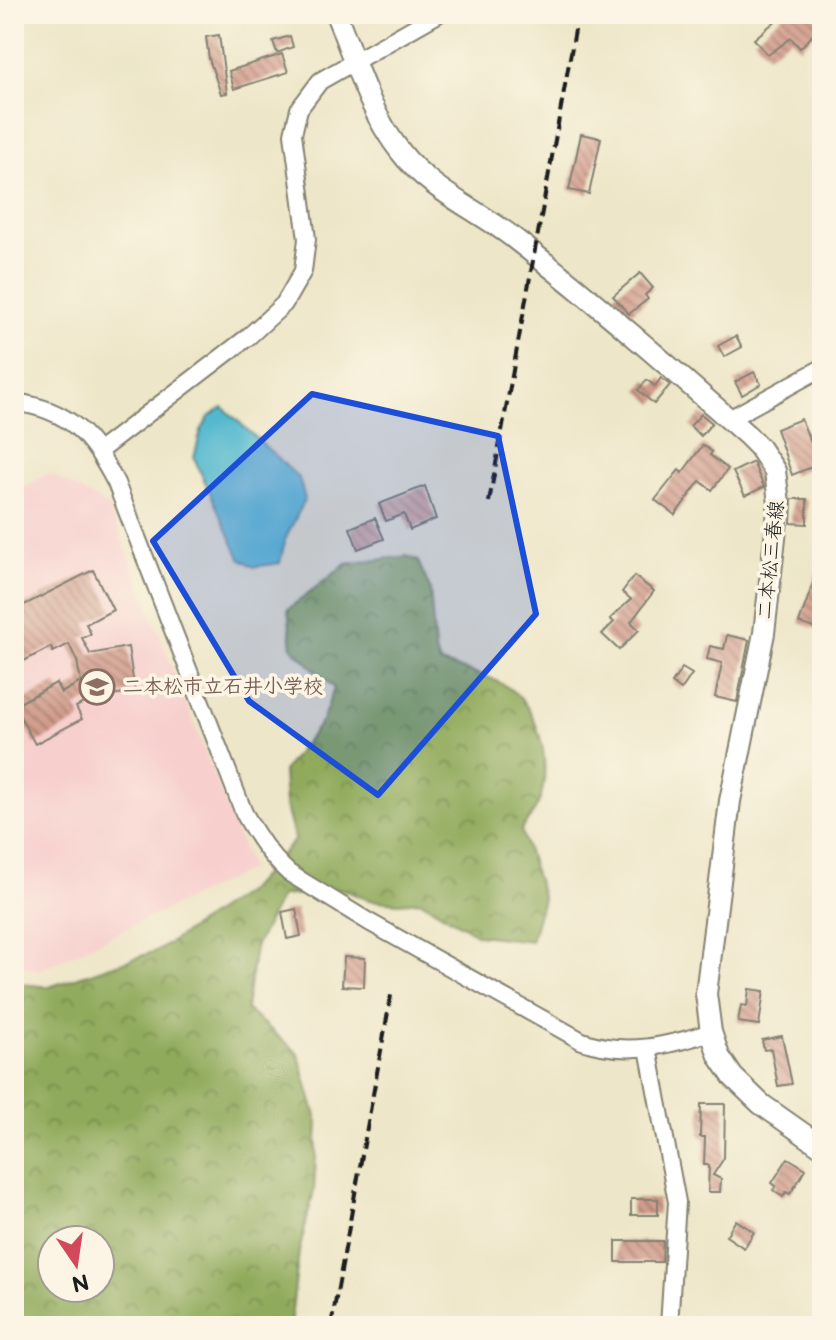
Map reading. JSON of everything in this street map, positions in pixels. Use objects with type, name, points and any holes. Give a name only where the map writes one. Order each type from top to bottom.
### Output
[{"type":"main road","name":"二本松三春線","points":[[336,14],[377,117],[402,155],[444,192],[500,227],[575,286],[729,419],[759,447],[775,471],[779,503],[764,633],[730,801],[706,994],[711,1032],[719,1056],[733,1077],[761,1104],[822,1147]]},
{"type":"street","points":[[99,451],[248,337],[284,304],[303,271],[307,239],[293,134],[299,109],[320,81],[438,14]]},
{"type":"street","points":[[729,419],[822,368]]},
{"type":"street","points":[[14,402],[45,408],[64,417],[83,432],[99,451],[116,483],[244,813],[268,853],[289,873],[563,1032],[600,1047],[648,1048],[711,1032]]},
{"type":"street","points":[[648,1048],[677,1202],[669,1326]]},
{"type":"highlighted area","points":[[312,394],[498,436],[536,614],[378,795],[249,701],[153,541]]},
{"type":"shaded area","name":"二本松市立石井小学校","points":[[49,473],[109,506],[251,869],[38,971],[14,962],[14,494]]},
{"type":"green space","points":[[407,556],[418,561],[430,589],[435,650],[440,663],[502,684],[521,699],[536,726],[544,758],[538,804],[521,830],[543,899],[531,941],[478,935],[421,901],[398,903],[369,900],[342,889],[281,896],[255,947],[246,1009],[298,1053],[318,1123],[314,1190],[299,1252],[290,1326],[14,1326],[14,983],[49,987],[159,950],[250,889],[295,840],[285,804],[283,771],[322,721],[334,688],[292,648],[288,609],[346,564]]},
{"type":"water","points":[[223,407],[299,478],[305,499],[285,540],[280,563],[254,567],[240,558],[194,458],[201,431],[209,417]]},
{"type":"building","points":[[784,14],[822,14],[822,26],[800,48],[791,38],[768,55],[754,39]]},
{"type":"building","points":[[219,35],[227,93],[221,94],[209,59],[206,37]]},
{"type":"building","points":[[290,36],[293,47],[277,53],[273,41]]},
{"type":"building","points":[[282,54],[288,72],[234,89],[229,71]]},
{"type":"building","points":[[581,134],[601,138],[589,194],[569,190]]},
{"type":"building","points":[[640,273],[653,288],[645,295],[648,299],[629,314],[613,296]]},
{"type":"building","points":[[736,336],[742,347],[724,357],[718,346]]},
{"type":"building","points":[[754,372],[761,384],[742,395],[735,382]]},
{"type":"building","points":[[661,378],[670,385],[654,404],[638,390],[647,380],[655,386]]},
{"type":"building","points":[[701,414],[712,423],[701,436],[690,426]]},
{"type":"building","points":[[801,419],[811,443],[815,442],[822,463],[792,475],[776,429]]},
{"type":"building","points":[[703,445],[728,469],[712,490],[700,481],[675,515],[655,500],[679,470],[682,473]]},
{"type":"building","points":[[753,462],[764,487],[745,496],[733,472]]},
{"type":"building","points":[[425,486],[436,519],[410,530],[404,514],[386,521],[379,504]]},
{"type":"building","points":[[792,499],[807,499],[807,524],[791,523]]},
{"type":"building","points":[[375,518],[384,539],[358,549],[350,528]]},
{"type":"building","points":[[822,564],[822,631],[799,623]]},
{"type":"building","points":[[93,570],[113,610],[86,624],[91,634],[82,638],[90,654],[128,647],[135,692],[91,699],[76,707],[82,719],[35,744],[14,706],[56,683],[61,693],[81,682],[77,661],[69,644],[53,652],[51,647],[14,666],[14,610]]},
{"type":"building","points":[[634,576],[654,591],[631,622],[639,630],[619,650],[602,634],[614,622],[610,619],[631,599],[622,592]]},
{"type":"building","points":[[727,635],[749,640],[737,702],[715,697],[722,663],[707,659],[710,646],[724,649]]},
{"type":"building","points":[[682,668],[692,674],[681,690],[672,683]]},
{"type":"building","points":[[296,909],[301,936],[287,939],[282,912]]},
{"type":"building","points":[[344,957],[365,958],[364,987],[342,986]]},
{"type":"building","points":[[749,989],[764,991],[759,1025],[738,1022],[741,1005],[747,1006]]},
{"type":"building","points":[[782,1036],[792,1084],[778,1086],[771,1049],[764,1050],[762,1040]]},
{"type":"building","points":[[701,1104],[725,1104],[724,1158],[713,1175],[721,1179],[720,1192],[708,1192],[709,1165],[704,1165],[705,1137],[700,1137]]},
{"type":"building","points":[[788,1158],[806,1169],[790,1194],[786,1192],[783,1197],[773,1190],[776,1186],[772,1183]]},
{"type":"building","points":[[631,1199],[658,1199],[658,1215],[631,1215]]},
{"type":"building","points":[[736,1220],[754,1232],[744,1248],[726,1236]]},
{"type":"building","points":[[616,1241],[663,1241],[662,1262],[616,1262]]},
{"type":"railway","points":[[489,502],[578,14]]},
{"type":"railway","points":[[331,1326],[392,990]]},
{"type":"place","name":"二本松市立石井小学校","points":[[97,687]]}]
